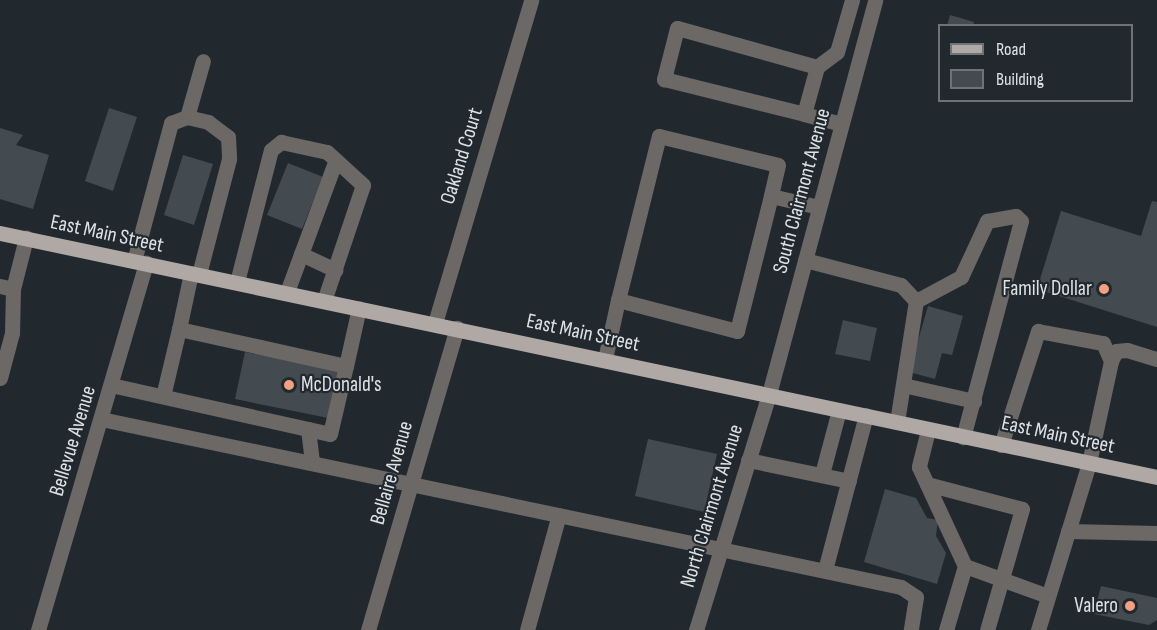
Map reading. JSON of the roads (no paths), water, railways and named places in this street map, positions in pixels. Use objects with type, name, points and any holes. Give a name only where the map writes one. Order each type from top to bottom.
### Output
[{"type":"main road","name":"East Main Street","points":[[0,233],[1157,477]]},
{"type":"street","name":"Oakland Court","points":[[435,323],[531,0]]},
{"type":"street","points":[[804,114],[817,68],[837,52],[852,0]]},
{"type":"street","name":"South Clairmont Avenue","points":[[769,394],[875,0]]},
{"type":"street","points":[[817,68],[677,28],[664,79],[842,124]]},
{"type":"street","points":[[164,396],[179,329],[229,159],[228,137],[208,122],[187,117],[203,61]]},
{"type":"street","name":"Bellevue Avenue","points":[[38,630],[111,385],[171,123],[187,117]]},
{"type":"street","points":[[605,359],[618,300],[659,136],[778,165],[737,331],[618,300]]},
{"type":"street","points":[[237,282],[271,150],[281,142],[327,152],[363,186],[324,300]]},
{"type":"street","points":[[287,292],[335,162]]},
{"type":"street","points":[[771,196],[819,207]]},
{"type":"street","points":[[916,301],[961,277],[987,221],[1016,216],[1021,221],[1023,229],[963,437]]},
{"type":"street","points":[[0,378],[12,333],[6,287],[26,238]]},
{"type":"street","points":[[301,254],[336,270]]},
{"type":"street","points":[[805,260],[901,285],[916,301]]},
{"type":"street","points":[[897,422],[916,301]]},
{"type":"street","points":[[111,385],[330,434],[359,308]]},
{"type":"street","name":"Bellaire Avenue","points":[[368,630],[457,328]]},
{"type":"street","points":[[179,329],[346,366]]},
{"type":"street","points":[[1001,445],[1034,338],[1047,329],[1103,344],[1111,361]]},
{"type":"street","points":[[1038,630],[1089,463],[1111,361],[1116,351],[1127,350],[1157,359]]},
{"type":"street","points":[[903,385],[974,401]]},
{"type":"street","name":"North Clairmont Avenue","points":[[696,630],[769,394]]},
{"type":"street","points":[[822,474],[839,410]]},
{"type":"street","points":[[825,570],[866,415]]},
{"type":"street","points":[[101,418],[721,547],[910,591],[917,610],[911,630]]},
{"type":"street","points":[[308,429],[312,463]]},
{"type":"street","points":[[928,429],[919,467],[965,566],[946,630]]},
{"type":"street","points":[[748,460],[849,481]]},
{"type":"street","points":[[927,484],[1022,509],[987,630]]},
{"type":"street","points":[[526,630],[559,515]]},
{"type":"street","points":[[1068,531],[1157,533]]},
{"type":"street","points":[[965,566],[1048,596]]},
{"type":"place","name":"Family Dollar","points":[[1104,289]]},
{"type":"place","name":"McDonald's","points":[[289,385]]},
{"type":"place","name":"Valero","points":[[1130,606]]}]
